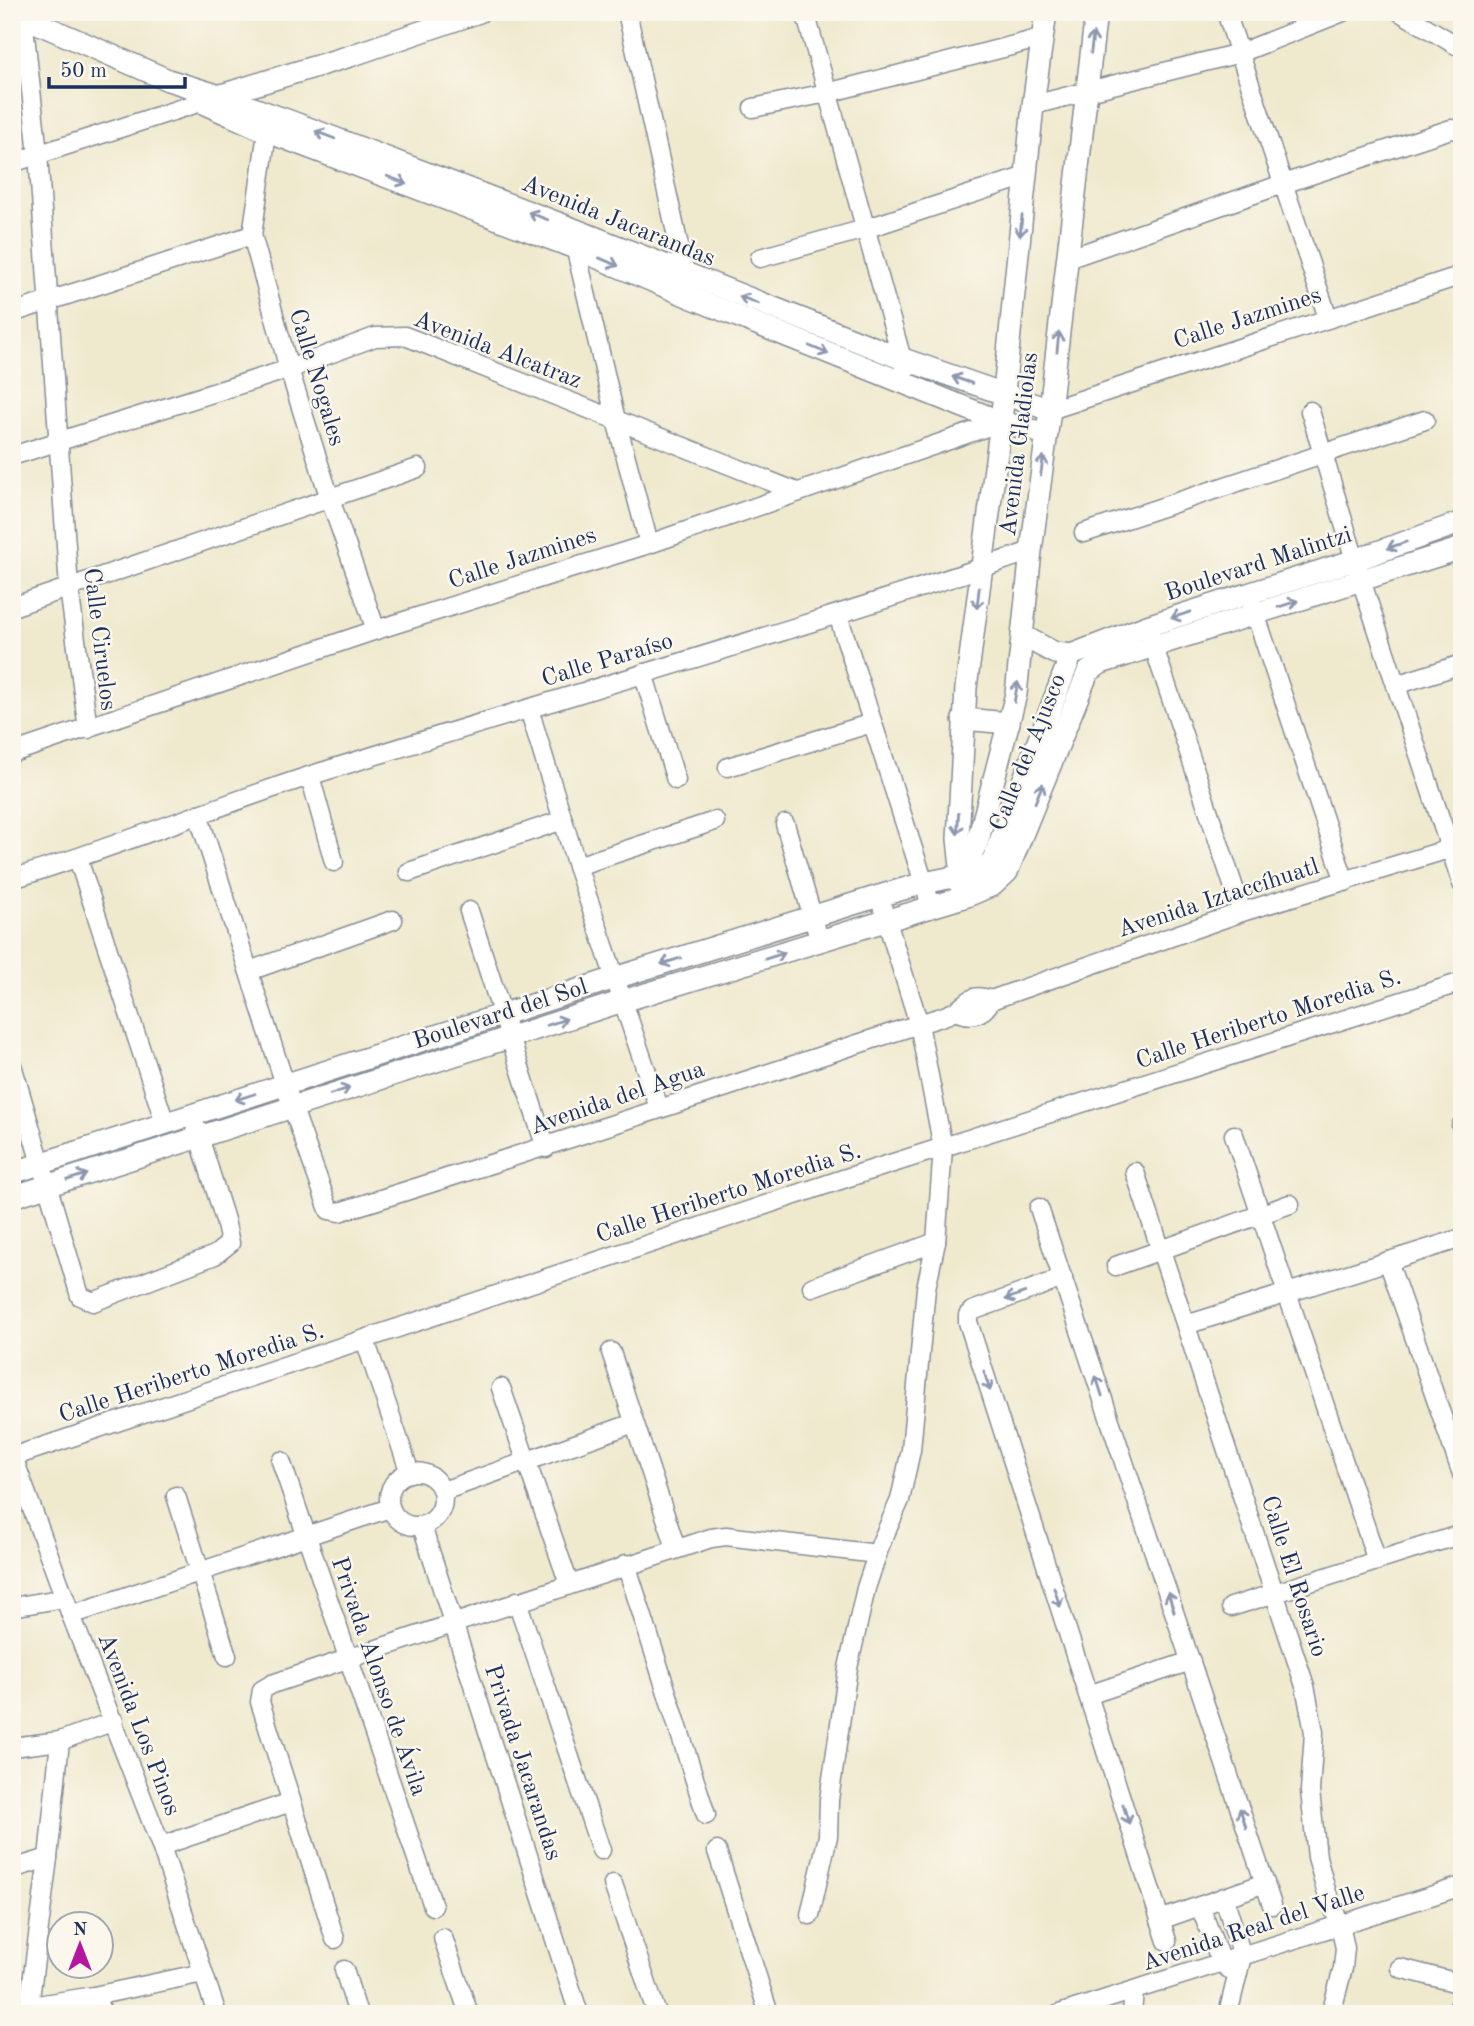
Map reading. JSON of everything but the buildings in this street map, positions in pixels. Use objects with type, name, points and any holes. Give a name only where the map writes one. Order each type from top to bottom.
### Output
[{"type":"street","points":[[12,163],[351,56],[479,12]]},
{"type":"street","points":[[627,12],[690,298]]},
{"type":"street","points":[[805,12],[909,386]]},
{"type":"street","name":"Avenida Gladiolas","points":[[967,896],[961,874],[957,839],[963,719],[1000,422],[1033,105],[1046,12]]},
{"type":"street","name":"Avenida Gladiolas","points":[[931,905],[961,874],[978,841],[1016,694],[1096,12]]},
{"type":"street","points":[[1226,12],[1328,318]]},
{"type":"street","points":[[1033,105],[1240,53],[1343,12]]},
{"type":"street","points":[[1400,12],[1462,46]]},
{"type":"street","name":"Avenida Jacarandas","points":[[20,14],[269,123],[573,238],[686,275],[903,359],[1050,410]]},
{"type":"street","name":"Calle Ciruelos","points":[[20,14],[38,155],[69,588],[88,729]]},
{"type":"street","points":[[753,108],[827,93],[1042,38]]},
{"type":"street","name":"Calle Nogales","points":[[269,123],[252,235],[289,369],[330,499],[376,630]]},
{"type":"street","points":[[1067,259],[1451,129],[1462,130]]},
{"type":"street","points":[[760,258],[864,229],[1026,176]]},
{"type":"street","points":[[12,313],[252,235]]},
{"type":"street","points":[[573,238],[616,420],[649,544]]},
{"type":"street","name":"Avenida Jacarandas","points":[[573,238],[690,298],[1000,422]]},
{"type":"street","name":"Calle Jazmines","points":[[1050,410],[1462,275]]},
{"type":"street","name":"Avenida Alcatraz","points":[[12,456],[289,369],[374,337],[405,336],[797,492]]},
{"type":"street","points":[[1310,411],[1396,685],[1456,847],[1462,884]]},
{"type":"street","points":[[1084,533],[1425,420]]},
{"type":"street","points":[[1000,422],[1047,434]]},
{"type":"street","name":"Calle Jazmines","points":[[12,753],[376,630],[649,544],[1000,422]]},
{"type":"street","points":[[12,607],[418,468]]},
{"type":"street","name":"Boulevard Malintzi","points":[[1071,655],[1256,614],[1462,522]]},
{"type":"street","name":"Boulevard Malintzi","points":[[1150,636],[1248,594],[1462,548]]},
{"type":"street","name":"Calle Paraíso","points":[[12,879],[78,859],[310,776],[838,615],[1031,551]]},
{"type":"street","points":[[1248,594],[1345,882]]},
{"type":"street","points":[[838,615],[931,905]]},
{"type":"street","points":[[1024,636],[1055,653],[1071,655]]},
{"type":"street","points":[[1150,636],[1242,912]]},
{"type":"street","name":"Calle del Ajusco","points":[[1002,878],[1007,872],[1088,672],[1150,636]]},
{"type":"street","name":"Calle del Ajusco","points":[[961,874],[983,871],[992,860],[1071,655]]},
{"type":"street","points":[[1396,685],[1462,664]]},
{"type":"street","points":[[643,673],[676,780]]},
{"type":"street","points":[[529,709],[577,866],[659,1108]]},
{"type":"street","points":[[963,719],[1009,723]]},
{"type":"street","points":[[728,767],[872,723]]},
{"type":"street","points":[[310,776],[334,862]]},
{"type":"street","points":[[198,814],[292,1106]]},
{"type":"street","points":[[409,872],[563,820]]},
{"type":"street","points":[[577,866],[715,821]]},
{"type":"street","points":[[785,824],[820,942]]},
{"type":"street","name":"Avenida Iztaccíhuatl","points":[[919,1024],[956,1011],[967,1000],[979,996],[991,1000],[1242,912],[1456,847]]},
{"type":"street","points":[[78,859],[165,1123]]},
{"type":"street","name":"Boulevard del Sol","points":[[12,1173],[615,978],[879,896],[961,874]]},
{"type":"street","name":"Boulevard del Sol","points":[[12,1197],[623,1001],[967,896],[993,885],[1002,878]]},
{"type":"street","points":[[810,1915],[828,1836],[829,1800],[848,1668],[866,1588],[900,1500],[911,1450],[926,1288],[936,1242],[943,1148],[919,1024],[879,896]]},
{"type":"street","points":[[469,911],[545,1148]]},
{"type":"street","points":[[249,971],[393,920]]},
{"type":"street","points":[[715,947],[723,971]]},
{"type":"street","name":"Calle Heriberto Moredia S.","points":[[13,1456],[943,1148],[1462,982]]},
{"type":"street","name":"Avenida del Agua","points":[[292,1106],[329,1210],[339,1212],[545,1148],[919,1024]]},
{"type":"street","points":[[12,1065],[80,1296],[93,1301],[215,1255],[230,1244],[192,1114]]},
{"type":"street","points":[[1234,1135],[1377,1561]]},
{"type":"street","name":"Calle El Rosario","points":[[1135,1172],[1306,1686],[1314,1732],[1311,1817],[1317,1857],[1345,1948],[1343,1968],[1331,2014]]},
{"type":"street","points":[[1116,1266],[1290,1204]]},
{"type":"street","points":[[1039,1208],[1272,1905]]},
{"type":"street","points":[[1186,1325],[1462,1238]]},
{"type":"street","points":[[812,1287],[936,1242]]},
{"type":"street","points":[[1388,1261],[1462,1474]]},
{"type":"street","points":[[1063,1278],[972,1311],[968,1315],[968,1322],[1167,1941]]},
{"type":"street","points":[[365,1340],[410,1473]]},
{"type":"street","points":[[611,1352],[676,1548]]},
{"type":"street","points":[[500,1388],[569,1584]]},
{"type":"street","points":[[443,1491],[634,1423]]},
{"type":"street","name":"Avenida Los Pinos","points":[[13,1456],[71,1615],[161,1846],[217,2014]]},
{"type":"street","name":"Privada Alonso de Ávila","points":[[281,1461],[433,1906]]},
{"type":"street","points":[[410,1473],[423,1473],[435,1480],[443,1491],[443,1507],[435,1519],[422,1526],[403,1523],[390,1508],[390,1493],[397,1480],[410,1473]]},
{"type":"street","points":[[176,1496],[227,1656]]},
{"type":"street","points":[[71,1615],[390,1508]]},
{"type":"street","name":"Privada Jacarandas","points":[[422,1526],[579,2014]]},
{"type":"street","points":[[1231,1608],[1462,1534]]},
{"type":"street","points":[[335,1939],[260,1702],[262,1690],[272,1684],[626,1564],[726,1536],[877,1554]]},
{"type":"street","points":[[626,1564],[706,1815]]},
{"type":"street","points":[[12,1607],[65,1598]]},
{"type":"street","points":[[517,1601],[601,1850]]},
{"type":"street","points":[[1088,1695],[1191,1661]]},
{"type":"street","points":[[12,1747],[60,1741],[114,1721]]},
{"type":"street","points":[[60,1741],[48,1858],[23,2009],[203,1973]]},
{"type":"street","points":[[161,1846],[291,1802]]},
{"type":"street","points":[[717,1851],[769,2014]]},
{"type":"street","points":[[12,1869],[48,1858]]},
{"type":"street","points":[[1160,1920],[1265,1883]]},
{"type":"street","points":[[613,1884],[657,2014]]},
{"type":"street","name":"Avenida Real del Valle","points":[[1059,2014],[1078,2011],[1134,1990],[1462,1886]]},
{"type":"street","points":[[1224,1897],[1242,1956],[1228,2014]]},
{"type":"street","points":[[1200,1906],[1221,1962],[1238,1975]]},
{"type":"street","points":[[443,1938],[469,2014]]},
{"type":"street","points":[[1400,1968],[1462,1984]]},
{"type":"street","points":[[344,1970],[359,2014]]},
{"type":"street","points":[[1132,2014],[1134,1990]]},
{"type":"street","points":[[1457,2014],[1462,1994]]},
{"type":"street","points":[[94,1996],[103,2014]]}]
